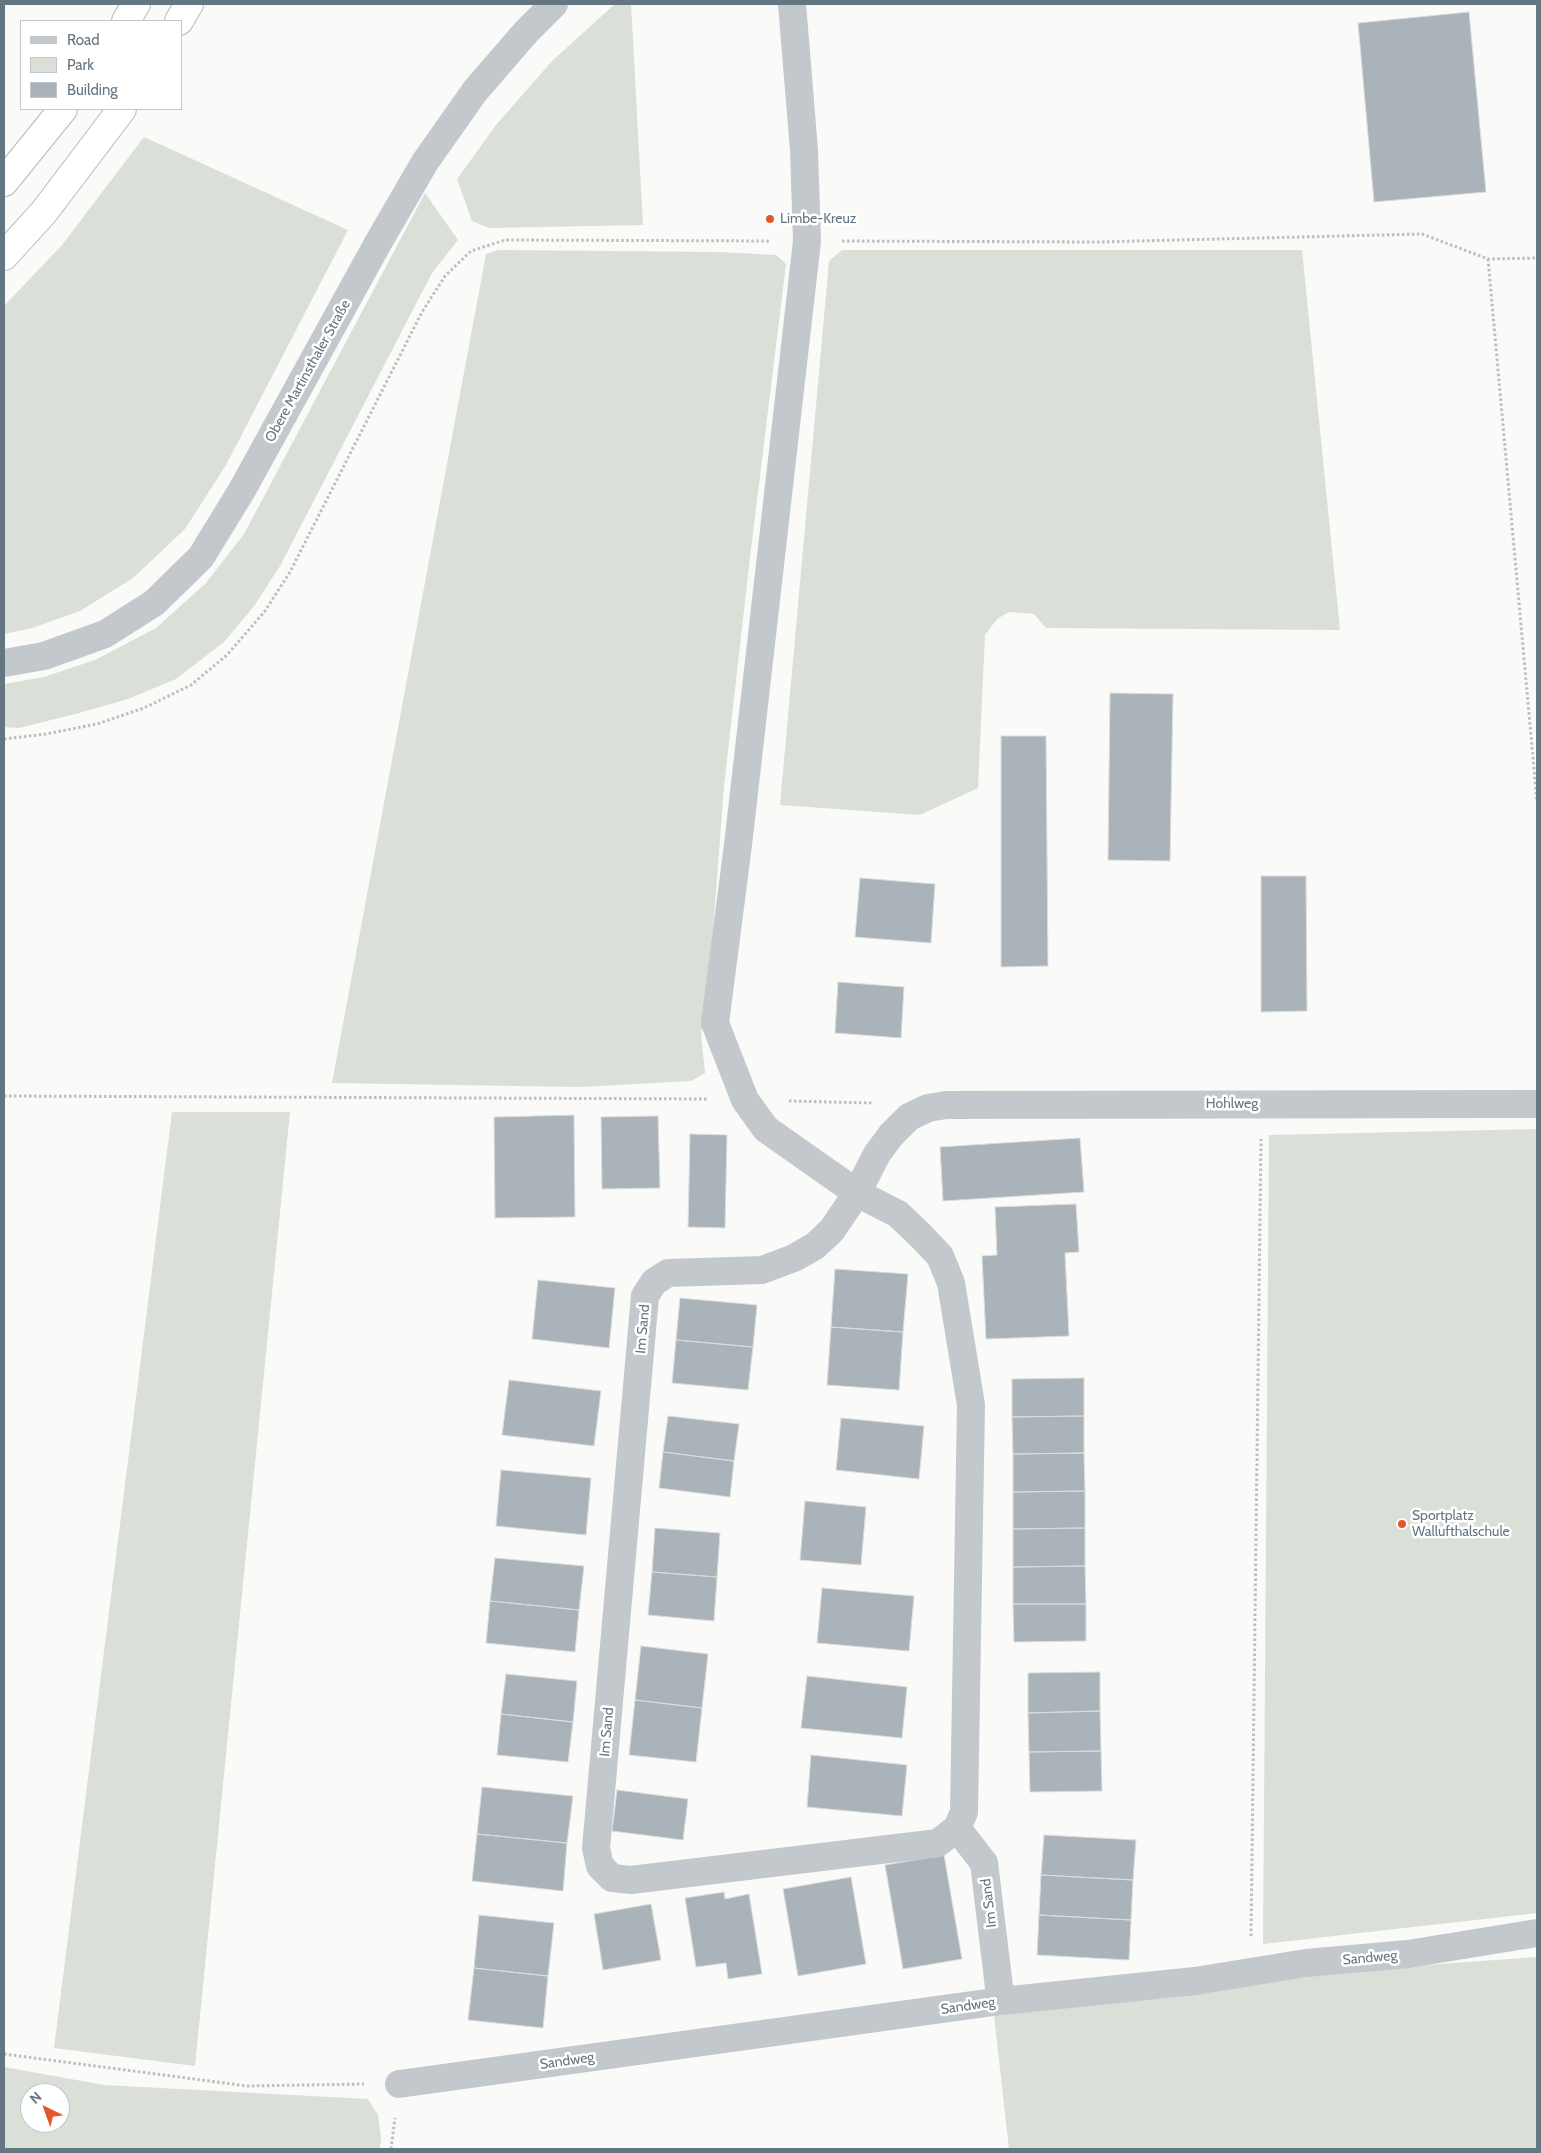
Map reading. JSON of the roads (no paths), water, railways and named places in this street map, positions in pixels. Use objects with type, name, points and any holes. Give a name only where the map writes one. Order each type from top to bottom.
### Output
[{"type":"highway","points":[[127,20],[136,4]]},
{"type":"highway","points":[[180,20],[189,4]]},
{"type":"highway","points":[[4,182],[62,110]]},
{"type":"highway","points":[[4,256],[44,212],[121,110]]},
{"type":"street","name":"Obere Martinsthaler Straße","points":[[4,663],[44,656],[106,634],[154,603],[201,557],[242,490],[425,162],[475,91],[526,32],[554,4]]},
{"type":"street","points":[[792,4],[804,150],[806,241],[738,845],[715,1023],[745,1100],[766,1129],[857,1193],[898,1214],[940,1256],[951,1284],[971,1405],[964,1812],[957,1828]]},
{"type":"street","name":"Hohlweg","points":[[928,1108],[946,1105],[1537,1104]]},
{"type":"street","name":"Im Sand","points":[[928,1108],[909,1117],[891,1135],[877,1154],[857,1193],[832,1230],[815,1246],[794,1258],[762,1270],[668,1273],[654,1282],[646,1296],[596,1848],[600,1866],[612,1878],[631,1880],[938,1843],[957,1828],[984,1863],[999,1987]]},
{"type":"street","name":"Sandweg","points":[[399,2084],[1001,2001],[1195,1981],[1306,1963],[1408,1954],[1537,1932]]},
{"type":"place","name":"Limbe-Kreuz","points":[[770,219]]},
{"type":"place","name":"Sportplatz Wallufthalschule","points":[[1402,1524]]}]
